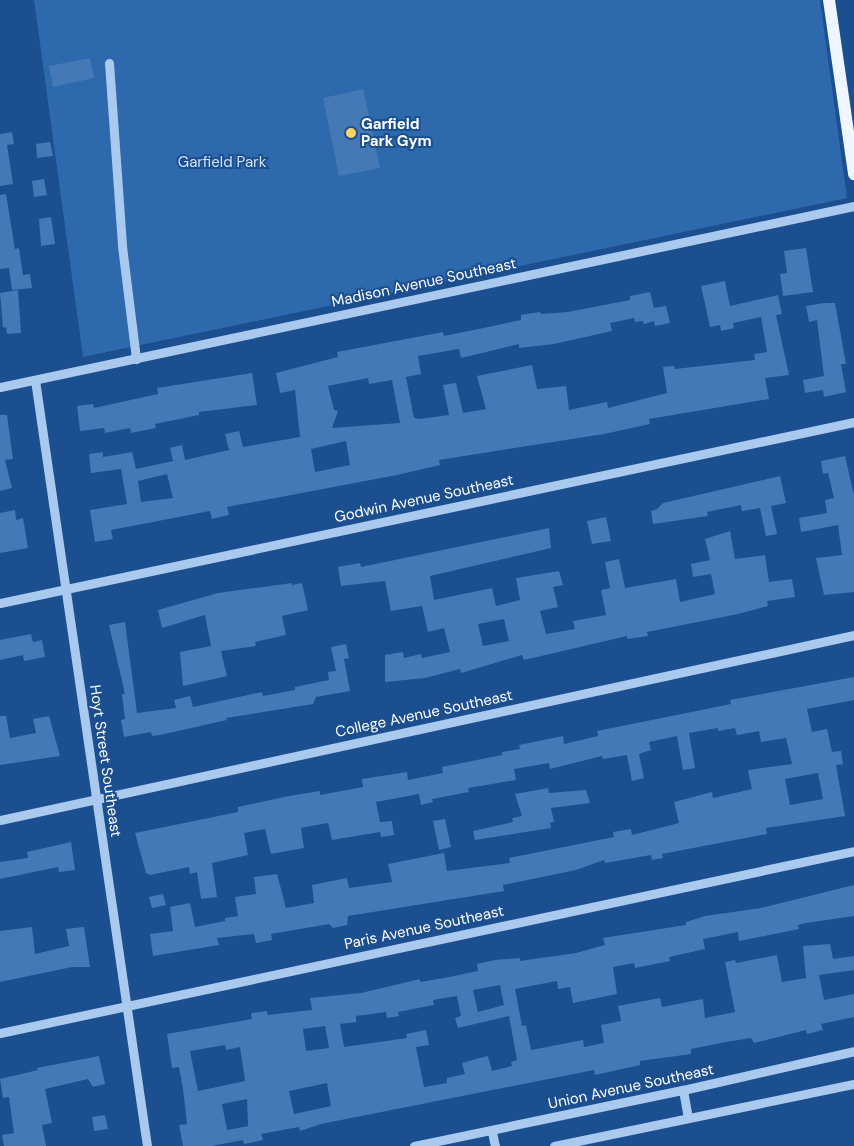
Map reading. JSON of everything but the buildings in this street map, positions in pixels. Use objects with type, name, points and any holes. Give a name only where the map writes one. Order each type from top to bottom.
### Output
[{"type":"main road","points":[[829,0],[854,174]]},
{"type":"street","points":[[109,63],[122,246],[136,359]]},
{"type":"street","name":"Madison Avenue Southeast","points":[[0,387],[854,206]]},
{"type":"street","name":"Hoyt Street Southeast","points":[[35,380],[147,1146]]},
{"type":"street","name":"Godwin Avenue Southeast","points":[[0,602],[854,422]]},
{"type":"street","name":"College Avenue Southeast","points":[[0,820],[854,635]]},
{"type":"street","name":"Paris Avenue Southeast","points":[[0,1033],[854,851]]},
{"type":"street","name":"Union Avenue Southeast","points":[[414,1146],[492,1132],[854,1051]]},
{"type":"street","points":[[554,1146],[854,1084]]},
{"type":"street","points":[[683,1090],[688,1117]]},
{"type":"street","points":[[492,1132],[494,1146]]},
{"type":"green space","name":"Garfield Park","points":[[34,0],[820,0],[847,198],[83,357]]},
{"type":"place","name":"Garfield Park Gym","points":[[351,133]]}]
